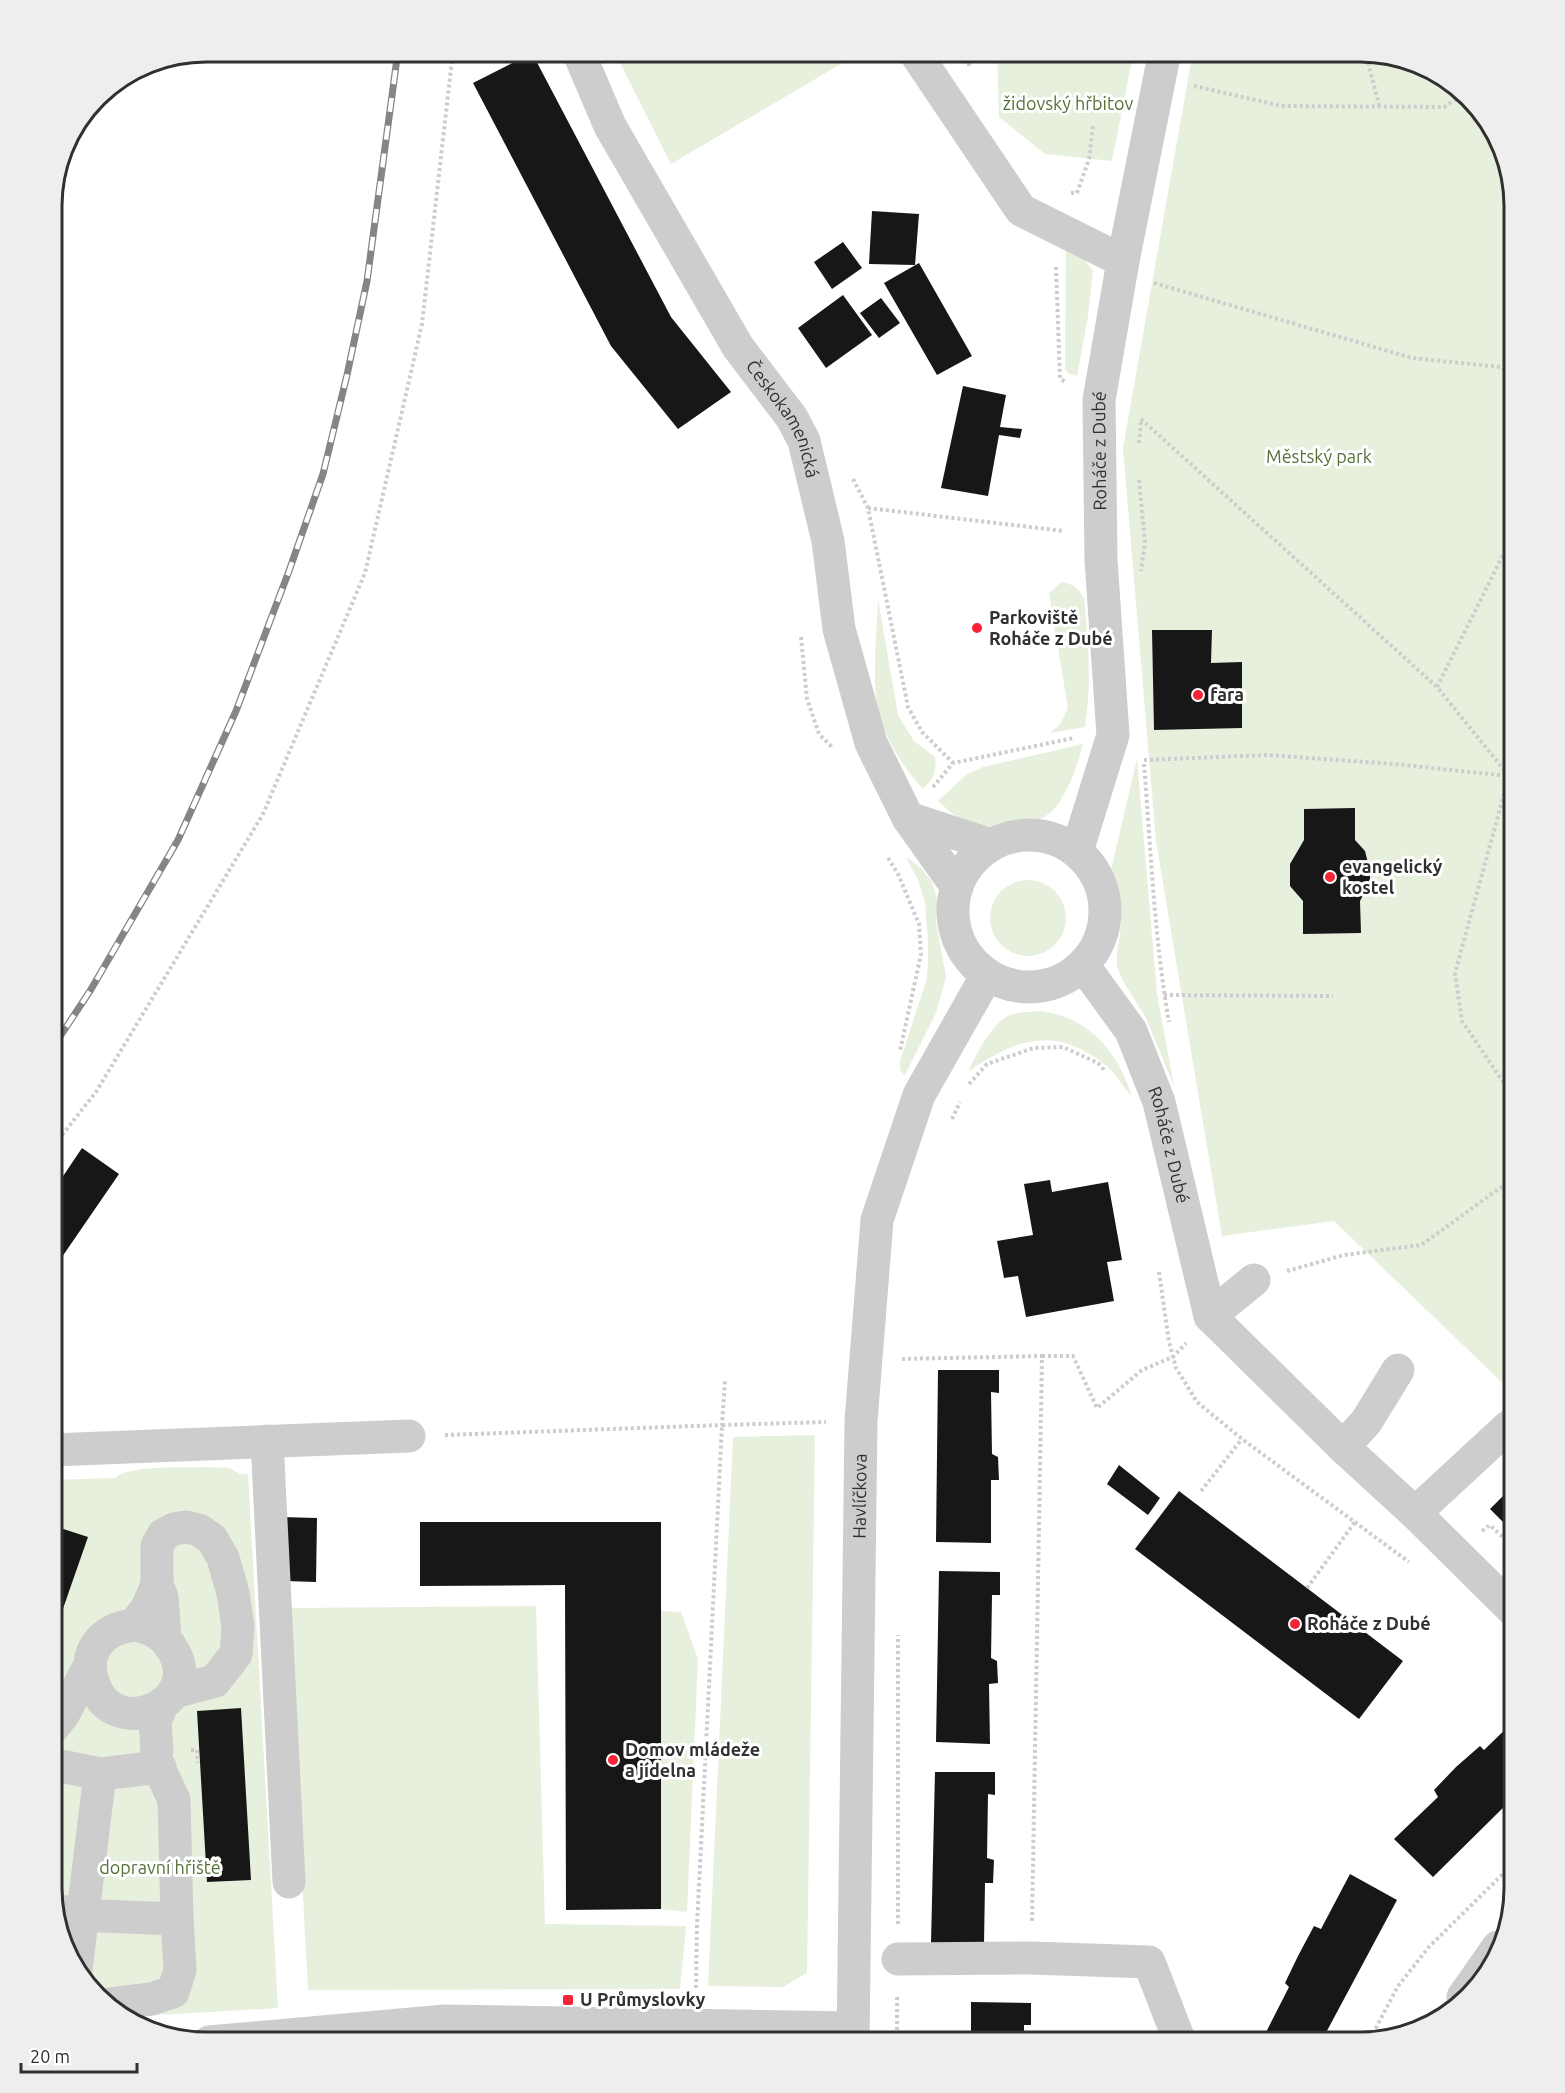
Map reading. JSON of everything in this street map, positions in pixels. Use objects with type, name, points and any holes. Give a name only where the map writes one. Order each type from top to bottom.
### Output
[{"type":"street","name":"Českokamenická","points":[[583,62],[610,126],[738,347],[792,417],[804,441],[828,541],[839,629],[871,743],[908,818],[957,887]]},
{"type":"street","points":[[921,62],[1021,210],[1123,261]]},
{"type":"street","name":"Roháče z Dubé","points":[[1077,851],[1113,735],[1101,560],[1099,400],[1123,261],[1163,62]]},
{"type":"street","points":[[908,818],[991,845]]},
{"type":"street","points":[[1025,835],[1052,838],[1077,851],[1096,873],[1106,904],[1106,919],[1095,950],[1083,965],[1070,975],[1039,987],[1021,987],[1004,983],[987,975],[964,951],[953,918],[957,887],[971,862],[991,845],[1008,838],[1025,835]]},
{"type":"street","name":"Roháče z Dubé","points":[[1083,965],[1131,1031],[1159,1102],[1210,1316]]},
{"type":"street","name":"Havlíčkova","points":[[853,2031],[861,1421],[878,1220],[919,1095],[987,975]]},
{"type":"street","points":[[1254,1280],[1210,1316],[1504,1601]]},
{"type":"street","points":[[1343,1447],[1366,1422],[1398,1370]]},
{"type":"street","points":[[1415,1513],[1504,1431]]},
{"type":"street","points":[[62,1450],[409,1436]]},
{"type":"street","points":[[267,1441],[289,1882]]},
{"type":"street","points":[[62,1721],[113,1707],[145,1712],[168,1699],[215,1681],[227,1667],[236,1654],[238,1627],[233,1593],[223,1558],[213,1539],[199,1530],[186,1527],[163,1534],[157,1546],[157,1585],[162,1597],[178,1681],[168,1699],[155,1722],[158,1763],[174,1800],[180,1970],[173,1992],[151,1999],[119,2003]]},
{"type":"street","points":[[134,1624],[147,1608],[157,1585]]},
{"type":"street","points":[[62,1713],[90,1665],[99,1640],[115,1629],[134,1624],[147,1627],[171,1649],[199,1669],[227,1667]]},
{"type":"street","points":[[90,1665],[94,1685],[132,1726],[145,1752],[158,1763]]},
{"type":"street","points":[[62,1766],[100,1774],[158,1763]]},
{"type":"street","points":[[73,1945],[70,1912],[88,1884],[100,1774]]},
{"type":"street","points":[[70,1912],[177,1919]]},
{"type":"street","points":[[898,1959],[1031,1958],[1149,1962],[1176,2031]]},
{"type":"street","points":[[333,2031],[445,2021],[736,2031]]},
{"type":"path","points":[[62,1135],[96,1092],[263,814],[365,573],[422,324],[452,62]]},
{"type":"path","points":[[1368,62],[1379,105]]},
{"type":"path","points":[[1187,84],[1282,106],[1444,107],[1456,99]]},
{"type":"path","points":[[1062,192],[1077,193],[1089,159],[1093,126]]},
{"type":"path","points":[[1054,226],[1060,379],[1099,400]]},
{"type":"path","points":[[1153,282],[1412,358],[1504,369]]},
{"type":"path","points":[[1133,412],[1437,687],[1504,771]]},
{"type":"path","points":[[1068,531],[868,508],[908,707],[922,732],[953,763],[1070,738],[1113,735]]},
{"type":"path","points":[[1437,687],[1504,552]]},
{"type":"path","points":[[1170,1027],[1164,995],[1154,895],[1144,760],[1268,755],[1394,764],[1504,776]]},
{"type":"path","points":[[1504,795],[1455,973],[1462,1021],[1504,1083]]},
{"type":"path","points":[[886,854],[898,874],[919,924],[921,954],[906,1014],[898,1059]]},
{"type":"path","points":[[1164,995],[1333,996]]},
{"type":"path","points":[[968,1087],[987,1064],[1034,1048],[1063,1047],[1098,1063],[1112,1078]]},
{"type":"path","points":[[957,1109],[964,1094]]},
{"type":"path","points":[[1254,1280],[1344,1255],[1421,1245],[1504,1185]]},
{"type":"path","points":[[1158,1261],[1169,1342],[1176,1368],[1197,1402],[1242,1439],[1416,1567]]},
{"type":"path","points":[[1031,1958],[1042,1356]]},
{"type":"path","points":[[898,1359],[1073,1356],[1097,1408],[1142,1370],[1173,1357]]},
{"type":"path","points":[[696,1998],[697,1926],[725,1380]]},
{"type":"path","points":[[409,1436],[861,1421]]},
{"type":"path","points":[[1201,1491],[1242,1439]]},
{"type":"path","points":[[1307,1588],[1355,1522]]},
{"type":"path","points":[[1490,1525],[1504,1538]]},
{"type":"path","points":[[897,2031],[898,1635]]},
{"type":"path","points":[[1498,1641],[1504,1647]]},
{"type":"path","points":[[1375,2030],[1398,1986],[1429,1947],[1504,1873]]},
{"type":"green space","points":[[620,62],[844,62],[671,164]]},
{"type":"green space","name":"židovský hřbitov","points":[[997,62],[1132,62],[1112,161],[1045,154],[999,117]]},
{"type":"green space","name":"Městský park","points":[[1191,62],[1378,63],[1414,72],[1447,91],[1461,104],[1474,118],[1493,151],[1499,168],[1504,206],[1504,1384],[1334,1221],[1222,1236],[1156,841],[1123,448]]},
{"type":"green space","points":[[1066,248],[1081,255],[1093,271],[1088,316],[1077,376],[1065,370]]},
{"type":"green space","points":[[1062,582],[1075,587],[1084,598],[1089,662],[1087,710],[1085,727],[1050,733],[1061,723],[1068,708],[1049,593]]},
{"type":"green space","points":[[878,599],[898,715],[914,741],[935,757],[934,775],[923,789],[899,758],[881,721],[876,696],[875,672]]},
{"type":"green space","points":[[1083,744],[1063,797],[1048,814],[1037,821],[1010,828],[982,825],[956,816],[938,801],[966,775],[983,767]]},
{"type":"green space","points":[[1137,759],[1157,994],[1174,1086],[1146,1018],[1117,967],[1121,916],[1120,900],[1111,870]]},
{"type":"green space","points":[[906,857],[921,868],[932,882],[938,902],[936,922],[946,977],[936,1013],[905,1075],[900,1070],[900,1061],[926,982],[928,965],[925,902],[918,880]]},
{"type":"green space","points":[[1028,880],[1043,883],[1055,891],[1063,903],[1066,918],[1063,933],[1055,945],[1043,953],[1028,956],[1013,953],[1001,945],[993,933],[990,918],[993,903],[1001,891],[1013,883]]},
{"type":"green space","points":[[1037,1011],[1071,1019],[1098,1038],[1119,1065],[1132,1097],[1112,1071],[1100,1061],[1070,1045],[1054,1041],[1040,1040],[1011,1047],[969,1071],[985,1040],[1002,1020],[1015,1014]]},
{"type":"green space","points":[[815,1435],[807,1973],[783,1987],[708,1986],[733,1437]]},
{"type":"green space","name":"dopravní hřiště","points":[[168,1467],[229,1468],[240,1474],[248,1474],[278,2008],[141,2016],[118,2002],[97,1982],[76,1951],[66,1925],[62,1887],[62,1480],[115,1478],[131,1471]]},
{"type":"green space","points":[[536,1606],[545,1924],[686,1926],[680,1989],[308,1990],[288,1608]]},
{"type":"green space","points":[[661,1611],[681,1612],[698,1659],[687,1912],[661,1909]]},
{"type":"building","points":[[514,62],[537,62],[671,317],[731,392],[678,429],[611,346],[473,83]]},
{"type":"building","points":[[872,211],[919,214],[915,265],[869,264]]},
{"type":"building","points":[[843,242],[862,268],[832,289],[814,262]]},
{"type":"building","points":[[919,263],[972,356],[937,375],[884,283]]},
{"type":"building","points":[[843,295],[872,335],[826,368],[798,328]]},
{"type":"building","points":[[881,298],[900,323],[879,338],[860,313]]},
{"type":"building","points":[[963,386],[1006,395],[1000,427],[1022,429],[1020,438],[999,435],[988,496],[941,488]]},
{"type":"building","name":"fara","points":[[1152,630],[1212,630],[1211,663],[1242,662],[1242,728],[1154,730]]},
{"type":"building","name":"evangelický kostel","points":[[1355,808],[1355,840],[1365,851],[1370,871],[1370,882],[1360,901],[1361,933],[1303,934],[1303,901],[1290,886],[1290,864],[1304,840],[1304,809]]},
{"type":"building","points":[[82,1148],[119,1174],[62,1257],[62,1178]]},
{"type":"building","points":[[1050,1180],[1052,1192],[1108,1182],[1122,1260],[1107,1262],[1114,1301],[1026,1317],[1018,1276],[1004,1278],[997,1241],[1033,1235],[1024,1184]]},
{"type":"building","points":[[938,1370],[999,1370],[999,1393],[991,1392],[992,1454],[998,1457],[999,1480],[991,1480],[991,1543],[936,1542]]},
{"type":"building","points":[[1119,1465],[1160,1498],[1148,1515],[1107,1484]]},
{"type":"building","name":"Roháče z Dubé","points":[[1179,1491],[1403,1661],[1359,1719],[1135,1549]]},
{"type":"building","points":[[1504,1495],[1504,1523],[1490,1509]]},
{"type":"building","points":[[281,1517],[317,1518],[316,1582],[285,1581]]},
{"type":"building","name":"Domov mládeže a jídelna","points":[[420,1522],[661,1522],[661,1909],[566,1910],[565,1585],[420,1586]]},
{"type":"building","points":[[62,1529],[88,1537],[62,1611]]},
{"type":"building","points":[[939,1571],[1000,1572],[1000,1595],[992,1595],[991,1658],[997,1661],[998,1683],[989,1684],[990,1744],[936,1742]]},
{"type":"building","points":[[241,1708],[251,1880],[207,1882],[197,1711]]},
{"type":"building","points":[[1504,1731],[1504,1807],[1433,1877],[1394,1839],[1438,1797],[1434,1790],[1456,1767],[1480,1746],[1484,1750]]},
{"type":"building","points":[[935,1772],[995,1772],[995,1795],[988,1794],[987,1858],[994,1860],[993,1883],[985,1883],[984,1944],[931,1943]]},
{"type":"building","points":[[1350,1874],[1397,1900],[1327,2031],[1267,2031],[1289,1987],[1285,1983],[1314,1926],[1321,1929]]},
{"type":"building","points":[[971,2002],[1031,2003],[1031,2025],[1024,2025],[1024,2031],[971,2031]]},
{"type":"railway","points":[[62,1033],[90,991],[178,840],[236,711],[323,474],[367,281],[397,62]]},
{"type":"place","name":"Parkoviště Roháče z Dubé","points":[[977,628]]},
{"type":"place","name":"fara","points":[[1198,695]]},
{"type":"place","name":"evangelický kostel","points":[[1330,877]]},
{"type":"place","name":"Roháče z Dubé","points":[[1295,1624]]},
{"type":"place","name":"Domov mládeže a jídelna","points":[[613,1760]]},
{"type":"place","name":"U Průmyslovky","points":[[568,2000]]}]
